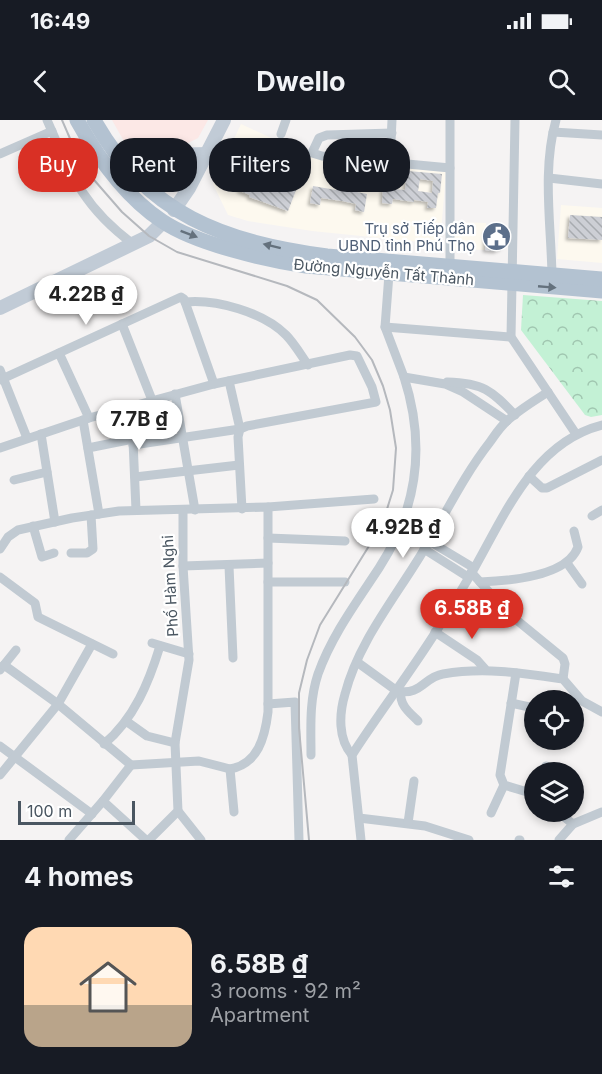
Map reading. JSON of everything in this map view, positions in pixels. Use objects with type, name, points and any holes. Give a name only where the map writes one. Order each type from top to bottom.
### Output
[{"type":"main road","name":"Đường Nguyễn Tất Thành","points":[[77,120],[105,164],[142,205],[163,222],[192,236],[237,251],[286,263],[450,266],[511,278],[602,291]]},
{"type":"main road","name":"Đường Nguyễn Tất Thành","points":[[94,120],[110,144]]},
{"type":"main road","name":"Đường Nguyễn Tất Thành","points":[[151,192],[174,210],[199,223],[326,262],[389,273],[511,278],[552,275],[602,279]]},
{"type":"street","points":[[47,120],[76,184],[86,199],[105,221],[133,244]]},
{"type":"street","points":[[174,210],[189,189],[224,120]]},
{"type":"street","points":[[281,134],[286,120]]},
{"type":"street","points":[[392,120],[392,138]]},
{"type":"street","points":[[450,120],[450,266]]},
{"type":"street","points":[[515,120],[511,337],[576,434]]},
{"type":"street","points":[[552,275],[549,178],[556,120]]},
{"type":"street","points":[[0,154],[52,131]]},
{"type":"street","points":[[553,132],[602,135]]},
{"type":"street","points":[[323,156],[312,153],[319,138],[327,135],[392,133]]},
{"type":"street","points":[[197,154],[208,154]]},
{"type":"street","points":[[410,165],[450,168]]},
{"type":"street","points":[[549,178],[602,184]]},
{"type":"street","points":[[0,308],[149,236],[163,222]]},
{"type":"street","points":[[311,755],[312,701],[318,675],[342,622],[397,538],[409,503],[416,469],[416,428],[412,402],[385,327],[389,273]]},
{"type":"street","points":[[27,438],[1,376],[59,353],[178,298],[183,298],[185,302],[214,384]]},
{"type":"street","points":[[185,302],[204,301],[225,305],[269,322],[287,336],[308,365]]},
{"type":"street","points":[[122,324],[152,400]]},
{"type":"street","points":[[385,327],[511,337]]},
{"type":"street","points":[[59,353],[86,419],[95,515],[93,549],[87,553],[71,553]]},
{"type":"street","points":[[0,448],[152,400],[214,384],[350,355],[357,356],[372,387],[376,402],[240,429],[88,448]]},
{"type":"street","points":[[404,377],[462,383],[487,389],[495,394],[511,418]]},
{"type":"street","points":[[229,381],[240,429],[238,437],[242,509]]},
{"type":"street","points":[[435,382],[474,397],[511,418]]},
{"type":"street","points":[[361,840],[352,755],[345,746],[343,738],[341,711],[357,662],[463,480],[511,418],[548,392]]},
{"type":"street","points":[[176,394],[195,510]]},
{"type":"street","points":[[123,408],[133,442],[136,510]]},
{"type":"street","points":[[352,755],[399,692],[471,573],[505,509],[529,476],[576,434],[602,425]]},
{"type":"street","points":[[41,434],[55,522]]},
{"type":"street","points":[[529,476],[547,488],[602,460]]},
{"type":"street","points":[[135,477],[239,465]]},
{"type":"street","points":[[14,480],[47,472]]},
{"type":"street","points":[[0,549],[13,533],[33,526],[95,515],[136,510],[242,509],[374,500]]},
{"type":"street","points":[[16,650],[2,668],[58,704],[131,765],[177,761],[211,763],[230,769],[248,763],[265,731],[268,704],[268,507]]},
{"type":"street","points":[[592,516],[602,510]]},
{"type":"street","name":"Phố Hàm Nghi","points":[[178,811],[175,743],[189,654],[183,567],[183,511]]},
{"type":"street","points":[[33,526],[42,557],[54,553]]},
{"type":"street","points":[[480,582],[528,577],[567,563],[573,558],[578,547],[574,531]]},
{"type":"street","points":[[268,538],[345,541]]},
{"type":"street","points":[[427,545],[471,573],[508,613],[563,658],[566,664],[563,679]]},
{"type":"street","points":[[183,567],[268,563]]},
{"type":"street","points":[[567,563],[582,584]]},
{"type":"street","points":[[229,566],[233,658]]},
{"type":"street","points":[[0,577],[35,603],[38,617],[113,654]]},
{"type":"street","points":[[268,582],[345,582]]},
{"type":"street","points":[[435,632],[477,660],[485,669]]},
{"type":"street","points":[[0,775],[58,704],[92,644]]},
{"type":"street","points":[[104,744],[126,721],[146,686],[156,644],[189,654]]},
{"type":"street","points":[[357,662],[399,692],[414,691],[437,675],[485,669],[563,679],[582,701],[602,712]]},
{"type":"street","points":[[491,813],[504,785],[500,775],[516,673]]},
{"type":"street","points":[[399,692],[404,707],[418,722]]},
{"type":"street","points":[[268,704],[295,702],[299,840]]},
{"type":"street","points":[[511,703],[524,706]]},
{"type":"street","points":[[126,721],[147,736],[175,743]]},
{"type":"street","points":[[0,746],[92,814]]},
{"type":"street","points":[[69,840],[131,765]]},
{"type":"street","points":[[230,769],[234,812]]},
{"type":"street","points":[[408,823],[414,781]]},
{"type":"street","points":[[504,785],[524,791]]},
{"type":"street","points":[[103,801],[148,840],[178,811],[201,840]]},
{"type":"street","points":[[559,840],[573,824],[602,812]]},
{"type":"street","points":[[359,818],[437,828],[469,840]]},
{"type":"shaded area","points":[[112,120],[208,120],[197,138],[122,138]]},
{"type":"shaded area","points":[[241,124],[271,138],[234,138]]},
{"type":"shaded area","points":[[311,156],[323,159],[323,192],[410,192],[410,168],[446,172],[440,244],[312,231],[248,221],[228,215],[217,192],[311,192]]},
{"type":"shaded area","points":[[561,205],[602,208],[602,263],[557,259]]},
{"type":"shaded area","points":[[453,222],[486,223],[485,250],[452,249]]},
{"type":"green space","points":[[523,295],[602,301],[602,415],[591,417],[585,415],[521,330]]},
{"type":"building","points":[[410,171],[442,174],[436,208],[427,208],[428,202],[414,200],[414,202],[393,199],[392,204],[382,203],[383,192],[410,192]],"holes":[[[420,179],[433,181],[432,193],[418,191]]]},
{"type":"building","points":[[313,186],[323,188],[323,192],[367,194],[364,212],[355,210],[356,204],[342,201],[321,198],[320,205],[310,203]]},
{"type":"building","points":[[242,192],[295,192],[288,211],[249,197],[250,195]]},
{"type":"building","points":[[570,215],[602,217],[602,240],[568,238]]},
{"type":"building","name":"Trụ sở Tiếp dân UBND tỉnh Phú Thọ","points":[[486,229],[505,229],[505,244],[502,248],[496,251],[485,250]]},
{"type":"railway","points":[[62,120],[75,150],[95,181],[122,212],[149,236],[177,252],[287,286],[317,300],[355,337],[372,360],[383,386],[390,410],[396,448],[393,490],[382,525],[320,625],[307,660],[299,693],[299,728],[309,840]]},
{"type":"place","name":"Trụ sở Tiếp dân UBND tỉnh Phú Thọ","points":[[496,237]]}]
